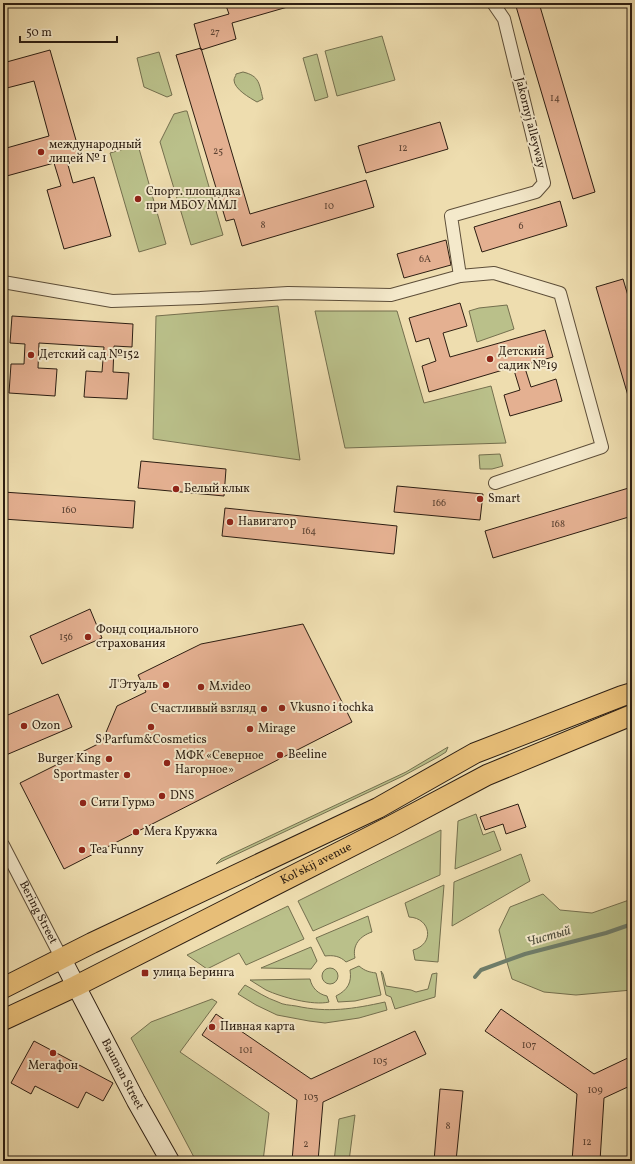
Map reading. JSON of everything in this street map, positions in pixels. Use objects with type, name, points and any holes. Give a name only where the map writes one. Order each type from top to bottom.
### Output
[{"type":"main road","name":"Kol'skij avenue","points":[[3,988],[99,940],[378,808],[475,753],[630,705]]},
{"type":"main road","name":"Kol'skij avenue","points":[[3,1020],[76,986],[391,826],[487,774],[630,705]]},
{"type":"street","name":"Jakornyj alleyway","points":[[460,276],[451,216],[536,192],[544,183],[504,19],[493,3]]},
{"type":"street","points":[[3,282],[112,301],[288,293],[391,295],[460,276],[494,273],[560,293],[602,447],[495,483]]},
{"type":"street","name":"Bering Street","points":[[3,845],[62,958]]},
{"type":"street","name":"Bauman Street","points":[[62,958],[136,1101],[170,1161]]},
{"type":"green space","points":[[382,36],[395,80],[337,96],[325,51]]},
{"type":"green space","points":[[159,52],[172,95],[167,97],[144,87],[137,58]]},
{"type":"green space","points":[[317,54],[328,97],[315,101],[303,58]]},
{"type":"green space","points":[[243,72],[256,78],[263,99],[257,102],[237,87],[234,80],[236,74]]},
{"type":"green space","points":[[187,111],[223,235],[191,245],[160,142],[174,114]]},
{"type":"green space","name":"Спорт. площадка при МБОУ ММЛ","points":[[138,145],[166,244],[139,252],[110,153]]},
{"type":"green space","points":[[507,305],[514,329],[477,342],[469,311],[479,308]]},
{"type":"green space","points":[[278,306],[300,460],[153,439],[156,316]]},
{"type":"green space","points":[[315,311],[397,311],[424,403],[491,386],[506,443],[345,448]]},
{"type":"green space","points":[[500,454],[503,466],[492,469],[480,469],[479,455]]},
{"type":"green space","points":[[448,747],[446,752],[403,776],[216,864],[221,859],[406,772]]},
{"type":"green space","points":[[476,814],[483,835],[494,831],[501,850],[455,869],[458,821]]},
{"type":"green space","points":[[441,830],[440,875],[313,931],[298,901]]},
{"type":"green space","points":[[521,854],[530,881],[452,926],[454,882]]},
{"type":"green space","points":[[444,885],[438,962],[415,960],[413,950],[420,947],[425,942],[428,932],[426,926],[422,922],[416,918],[409,917],[405,903]]},
{"type":"green space","points":[[543,894],[560,910],[592,913],[632,899],[632,990],[576,995],[544,992],[512,979],[499,930],[510,907]]},
{"type":"green space","points":[[288,906],[304,939],[246,965],[239,953],[207,969],[187,955]]},
{"type":"green space","points":[[368,916],[372,932],[364,936],[356,945],[354,953],[355,958],[346,962],[336,956],[325,956],[316,938]]},
{"type":"green space","points":[[311,947],[317,961],[311,969],[261,968]]},
{"type":"green space","points":[[359,966],[367,971],[376,973],[381,995],[355,1001],[338,1002],[336,996],[344,991],[350,982],[350,970]]},
{"type":"green space","points":[[330,968],[336,970],[338,976],[336,982],[330,984],[324,982],[322,976],[324,970]]},
{"type":"green space","points":[[381,971],[386,986],[416,992],[428,989],[432,974],[437,973],[435,997],[395,1009],[391,997],[386,995]]},
{"type":"green space","points":[[310,979],[314,988],[321,994],[327,996],[329,1002],[315,1003],[288,998],[266,990],[250,980]]},
{"type":"green space","points":[[245,985],[269,998],[287,1005],[330,1010],[362,1007],[385,1002],[387,1010],[359,1018],[325,1023],[309,1021],[277,1015],[256,1005],[238,994]]},
{"type":"green space","points":[[212,999],[217,1002],[180,1052],[269,1113],[263,1161],[196,1161],[131,1038],[151,1022]]},
{"type":"green space","points":[[355,1115],[349,1161],[334,1161],[339,1119]]},
{"type":"building","points":[[225,3],[291,3],[291,6],[232,23],[236,39],[201,50],[194,24],[229,14]]},
{"type":"building","points":[[515,3],[539,3],[595,192],[573,199]]},
{"type":"building","points":[[201,48],[250,214],[366,180],[374,207],[242,246],[234,219],[226,221],[176,55]]},
{"type":"building","name":"международный лицей № 1","points":[[50,50],[80,154],[66,158],[73,183],[94,177],[111,236],[64,249],[47,190],[61,186],[54,163],[3,177],[3,149],[49,136],[34,81],[3,89],[3,63]]},
{"type":"building","points":[[440,122],[448,149],[366,173],[358,146]]},
{"type":"building","points":[[560,201],[567,226],[482,252],[474,227]]},
{"type":"building","points":[[446,240],[451,265],[404,278],[397,254]]},
{"type":"building","points":[[623,279],[632,309],[632,399],[629,399],[596,287]]},
{"type":"building","name":"Детский садик №19","points":[[460,303],[467,326],[443,333],[450,357],[545,330],[553,357],[524,365],[531,387],[556,379],[562,401],[510,416],[504,395],[520,390],[513,367],[429,392],[422,366],[436,361],[429,338],[416,342],[409,318]]},
{"type":"building","name":"Детский сад №152","points":[[12,316],[133,324],[132,347],[114,346],[113,372],[129,373],[127,399],[84,397],[86,371],[102,372],[104,347],[39,343],[38,368],[57,369],[55,396],[9,393],[11,364],[24,364],[25,344],[10,343]]},
{"type":"building","points":[[141,461],[226,469],[224,496],[138,488]]},
{"type":"building","points":[[397,486],[483,494],[480,520],[394,512]]},
{"type":"building","points":[[632,487],[632,516],[493,558],[485,531]]},
{"type":"building","points":[[3,492],[135,501],[133,528],[3,519]]},
{"type":"building","points":[[225,508],[397,526],[394,554],[222,536]]},
{"type":"building","points":[[90,609],[102,638],[42,664],[30,636]]},
{"type":"building","name":"МФК «Северное Нагорное»","points":[[303,624],[352,722],[64,869],[20,783],[102,742],[117,706],[146,692],[138,675],[201,644]]},
{"type":"building","points":[[58,694],[72,727],[6,755],[3,749],[3,717]]},
{"type":"building","points":[[518,804],[526,827],[506,834],[503,824],[485,830],[480,817]]},
{"type":"building","points":[[501,1009],[594,1074],[632,1056],[632,1085],[604,1098],[600,1161],[572,1161],[577,1094],[485,1031]]},
{"type":"building","points":[[216,1014],[311,1079],[415,1031],[426,1054],[323,1102],[318,1161],[292,1161],[297,1100],[202,1035]]},
{"type":"building","points":[[34,1041],[113,1083],[103,1101],[86,1092],[78,1108],[35,1086],[31,1094],[11,1083]]},
{"type":"building","points":[[440,1089],[463,1091],[456,1161],[434,1161]]},
{"type":"waterway","name":"Чистый","points":[[475,977],[481,970],[525,954],[606,933],[632,924]]},
{"type":"place","name":"международный лицей № 1","points":[[41,152]]},
{"type":"place","name":"Спорт. площадка при МБОУ ММЛ","points":[[138,199]]},
{"type":"place","name":"Детский сад №152","points":[[31,355]]},
{"type":"place","name":"Детский садик №19","points":[[490,359]]},
{"type":"place","name":"Белый клык","points":[[176,489]]},
{"type":"place","name":"Smart","points":[[480,499]]},
{"type":"place","name":"Навигатор","points":[[230,522]]},
{"type":"place","name":"Фонд социального страхования","points":[[88,637]]},
{"type":"place","name":"Л'Этуаль","points":[[166,685]]},
{"type":"place","name":"M.video","points":[[201,687]]},
{"type":"place","name":"Vkusno i tochka","points":[[282,708]]},
{"type":"place","name":"Счастливый взгляд","points":[[264,709]]},
{"type":"place","name":"Ozon","points":[[24,726]]},
{"type":"place","name":"S Parfum&Cosmetics","points":[[151,727]]},
{"type":"place","name":"Mirage","points":[[250,729]]},
{"type":"place","name":"Beeline","points":[[280,755]]},
{"type":"place","name":"Burger King","points":[[109,759]]},
{"type":"place","name":"МФК «Северное Нагорное»","points":[[167,763]]},
{"type":"place","name":"Sportmaster","points":[[127,775]]},
{"type":"place","name":"DNS","points":[[162,796]]},
{"type":"place","name":"Сити Гурмэ","points":[[83,803]]},
{"type":"place","name":"Мега Кружка","points":[[136,832]]},
{"type":"place","name":"Tea Funny","points":[[82,850]]},
{"type":"place","name":"улица Беринга","points":[[145,973]]},
{"type":"place","name":"Пивная карта","points":[[212,1027]]},
{"type":"place","name":"Мегафон","points":[[53,1053]]}]
